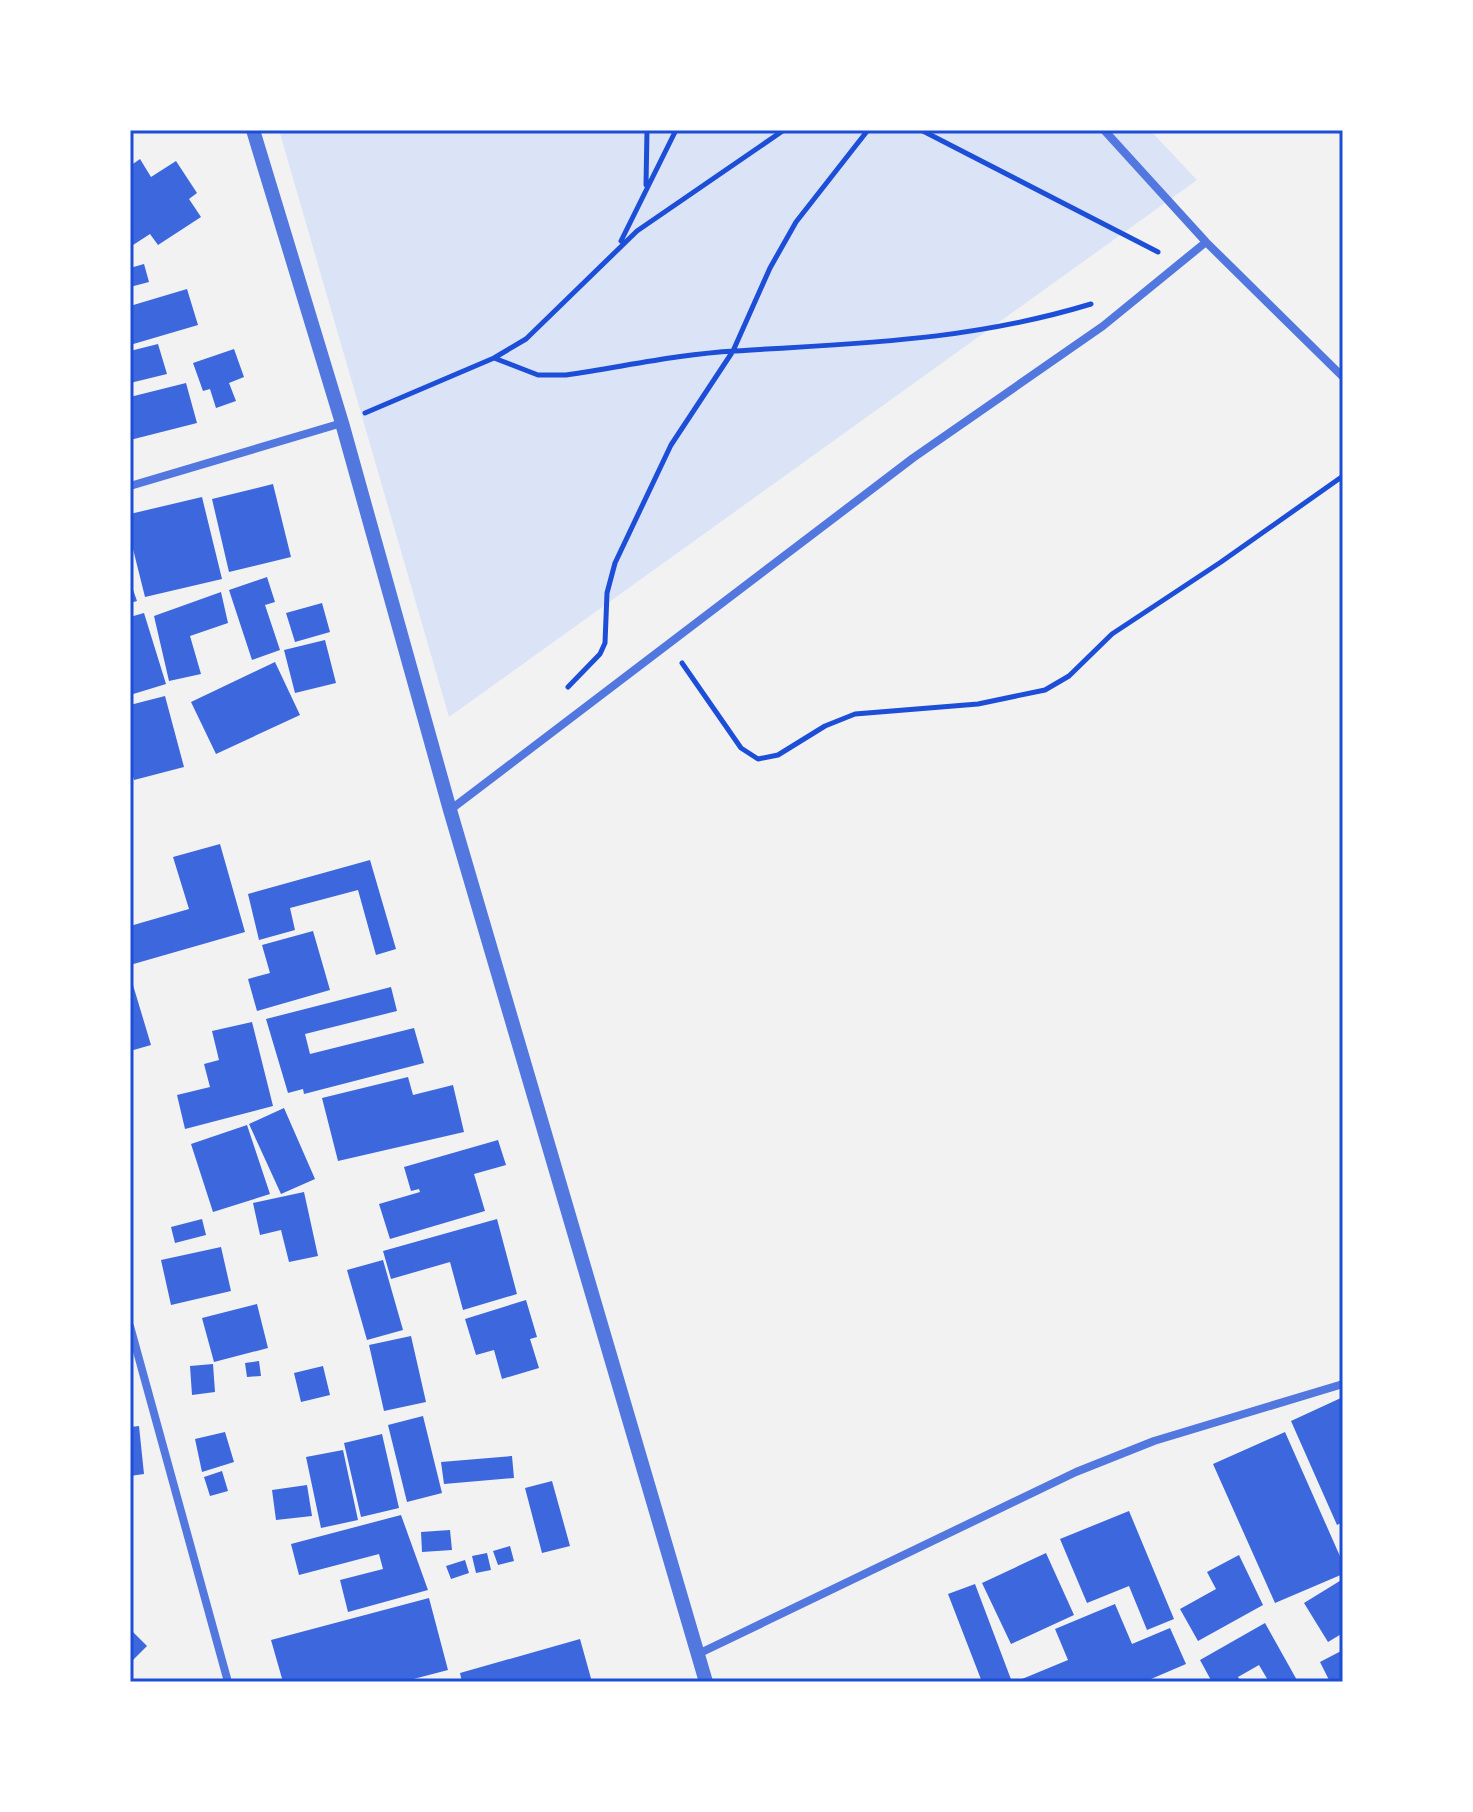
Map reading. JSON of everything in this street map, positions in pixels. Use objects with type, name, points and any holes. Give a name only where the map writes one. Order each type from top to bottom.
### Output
[{"type":"street","points":[[253,130],[342,423],[450,810],[706,1682]]},
{"type":"street","points":[[1104,130],[1206,242],[1343,377]]},
{"type":"street","points":[[450,810],[913,458],[1103,326],[1206,242]]},
{"type":"street","points":[[130,486],[342,423]]},
{"type":"street","points":[[130,1326],[228,1682]]},
{"type":"street","points":[[698,1654],[1076,1472],[1154,1441],[1343,1384]]},
{"type":"path","points":[[646,187],[647,130]]},
{"type":"path","points":[[618,246],[676,130]]},
{"type":"path","points":[[342,423],[494,358],[526,339],[618,246],[784,130]]},
{"type":"path","points":[[544,739],[566,690],[600,654],[605,643],[607,593],[615,563],[638,508],[671,445],[733,351],[770,268],[796,222],[868,130]]},
{"type":"path","points":[[921,130],[1181,263]]},
{"type":"path","points":[[494,358],[538,375],[566,375],[733,351],[931,340],[1027,323],[1099,302]]},
{"type":"path","points":[[668,642],[735,741],[748,755],[758,759],[778,755],[825,726],[855,714],[978,704],[1031,694],[1062,681],[1112,634],[1270,530],[1343,476]]},
{"type":"shaded area","points":[[279,130],[1150,130],[1197,180],[449,717]]},
{"type":"building","points":[[140,159],[151,177],[176,161],[197,193],[189,199],[201,217],[158,245],[150,234],[130,247],[130,166]]},
{"type":"building","points":[[144,264],[149,282],[130,287],[130,268]]},
{"type":"building","points":[[187,289],[198,325],[130,345],[130,306]]},
{"type":"building","points":[[158,344],[167,374],[130,383],[130,351]]},
{"type":"building","points":[[234,349],[244,377],[229,383],[236,401],[216,408],[210,389],[203,391],[193,363]]},
{"type":"building","points":[[186,383],[197,423],[130,440],[130,397]]},
{"type":"building","points":[[273,484],[291,557],[229,572],[212,499]]},
{"type":"building","points":[[202,497],[222,579],[145,597],[130,537],[130,514]]},
{"type":"building","points":[[267,577],[275,602],[265,605],[280,650],[252,660],[229,590]]},
{"type":"building","points":[[130,581],[137,601],[130,603]]},
{"type":"building","points":[[221,592],[228,623],[190,636],[201,674],[169,681],[154,616]]},
{"type":"building","points":[[322,603],[330,632],[295,642],[286,613]]},
{"type":"building","points":[[144,613],[166,684],[130,695],[130,617]]},
{"type":"building","points":[[325,640],[336,683],[295,693],[284,650]]},
{"type":"building","points":[[275,662],[300,715],[216,754],[191,702]]},
{"type":"building","points":[[165,696],[184,767],[134,780],[130,765],[130,705]]},
{"type":"building","points":[[220,844],[245,932],[130,965],[130,926],[189,909],[173,857]]},
{"type":"building","points":[[370,860],[396,949],[376,955],[358,890],[290,908],[295,930],[259,940],[248,894]]},
{"type":"building","points":[[313,931],[330,990],[257,1011],[248,979],[270,973],[262,945]]},
{"type":"building","points":[[130,975],[151,1045],[130,1051]]},
{"type":"building","points":[[391,987],[397,1011],[305,1034],[310,1054],[414,1028],[424,1063],[304,1094],[303,1089],[288,1093],[266,1019]]},
{"type":"building","points":[[252,1022],[273,1106],[185,1129],[177,1095],[210,1087],[204,1064],[219,1060],[212,1031]]},
{"type":"building","points":[[408,1077],[413,1095],[453,1085],[464,1132],[338,1161],[322,1098]]},
{"type":"building","points":[[284,1108],[315,1179],[281,1194],[249,1124]]},
{"type":"building","points":[[247,1125],[270,1194],[213,1212],[191,1144]]},
{"type":"building","points":[[498,1140],[506,1165],[474,1174],[485,1211],[390,1239],[379,1204],[420,1192],[419,1189],[411,1191],[404,1167]]},
{"type":"building","points":[[304,1192],[318,1256],[289,1262],[281,1230],[260,1235],[253,1203]]},
{"type":"building","points":[[202,1219],[206,1235],[175,1243],[171,1227]]},
{"type":"building","points":[[497,1219],[517,1294],[463,1310],[450,1262],[391,1279],[383,1251]]},
{"type":"building","points":[[221,1247],[231,1291],[171,1305],[161,1260]]},
{"type":"building","points":[[383,1260],[403,1330],[367,1340],[347,1270]]},
{"type":"building","points":[[526,1300],[537,1337],[530,1339],[539,1368],[502,1379],[494,1350],[476,1355],[465,1319]]},
{"type":"building","points":[[257,1304],[268,1348],[214,1362],[202,1318]]},
{"type":"building","points":[[411,1336],[426,1402],[384,1411],[369,1345]]},
{"type":"building","points":[[259,1361],[261,1376],[247,1377],[245,1363]]},
{"type":"building","points":[[213,1364],[215,1392],[192,1395],[190,1366]]},
{"type":"building","points":[[323,1366],[330,1395],[301,1402],[294,1373]]},
{"type":"building","points":[[1343,1397],[1343,1522],[1337,1525],[1291,1421]]},
{"type":"building","points":[[423,1416],[442,1493],[407,1502],[388,1425]]},
{"type":"building","points":[[139,1426],[144,1474],[130,1476],[130,1427]]},
{"type":"building","points":[[225,1432],[234,1462],[202,1472],[195,1439]]},
{"type":"building","points":[[1285,1432],[1343,1563],[1343,1574],[1275,1603],[1213,1464]]},
{"type":"building","points":[[382,1434],[399,1508],[361,1517],[344,1443]]},
{"type":"building","points":[[343,1450],[358,1520],[321,1528],[306,1457]]},
{"type":"building","points":[[512,1456],[514,1478],[444,1484],[441,1462]]},
{"type":"building","points":[[222,1471],[228,1491],[210,1496],[204,1477]]},
{"type":"building","points":[[552,1481],[570,1546],[542,1553],[525,1488]]},
{"type":"building","points":[[307,1485],[312,1516],[276,1520],[272,1490]]},
{"type":"building","points":[[1129,1511],[1174,1619],[1147,1630],[1129,1586],[1087,1603],[1060,1539]]},
{"type":"building","points":[[401,1515],[428,1590],[348,1612],[340,1580],[383,1569],[379,1554],[299,1575],[291,1544]]},
{"type":"building","points":[[450,1530],[452,1550],[422,1552],[421,1532]]},
{"type":"building","points":[[510,1546],[514,1561],[498,1565],[493,1551]]},
{"type":"building","points":[[487,1553],[491,1570],[476,1573],[472,1556]]},
{"type":"building","points":[[1046,1553],[1074,1615],[1011,1644],[982,1583]]},
{"type":"building","points":[[1239,1555],[1263,1605],[1198,1641],[1180,1609],[1216,1589],[1207,1572]]},
{"type":"building","points":[[465,1560],[469,1573],[451,1579],[446,1566]]},
{"type":"building","points":[[1343,1579],[1343,1633],[1328,1642],[1304,1603]]},
{"type":"building","points":[[975,1584],[1012,1682],[982,1682],[948,1594]]},
{"type":"building","points":[[429,1598],[448,1670],[402,1682],[283,1682],[271,1640]]},
{"type":"building","points":[[1115,1604],[1132,1644],[1170,1628],[1186,1664],[1144,1682],[1023,1682],[1022,1679],[1068,1660],[1055,1629]]},
{"type":"building","points":[[1265,1623],[1298,1682],[1269,1682],[1259,1665],[1238,1677],[1241,1682],[1212,1682],[1200,1660]]},
{"type":"building","points":[[130,1629],[147,1646],[130,1663]]},
{"type":"building","points":[[580,1639],[592,1682],[462,1682],[460,1673]]},
{"type":"building","points":[[1343,1650],[1343,1682],[1330,1682],[1320,1662]]}]
